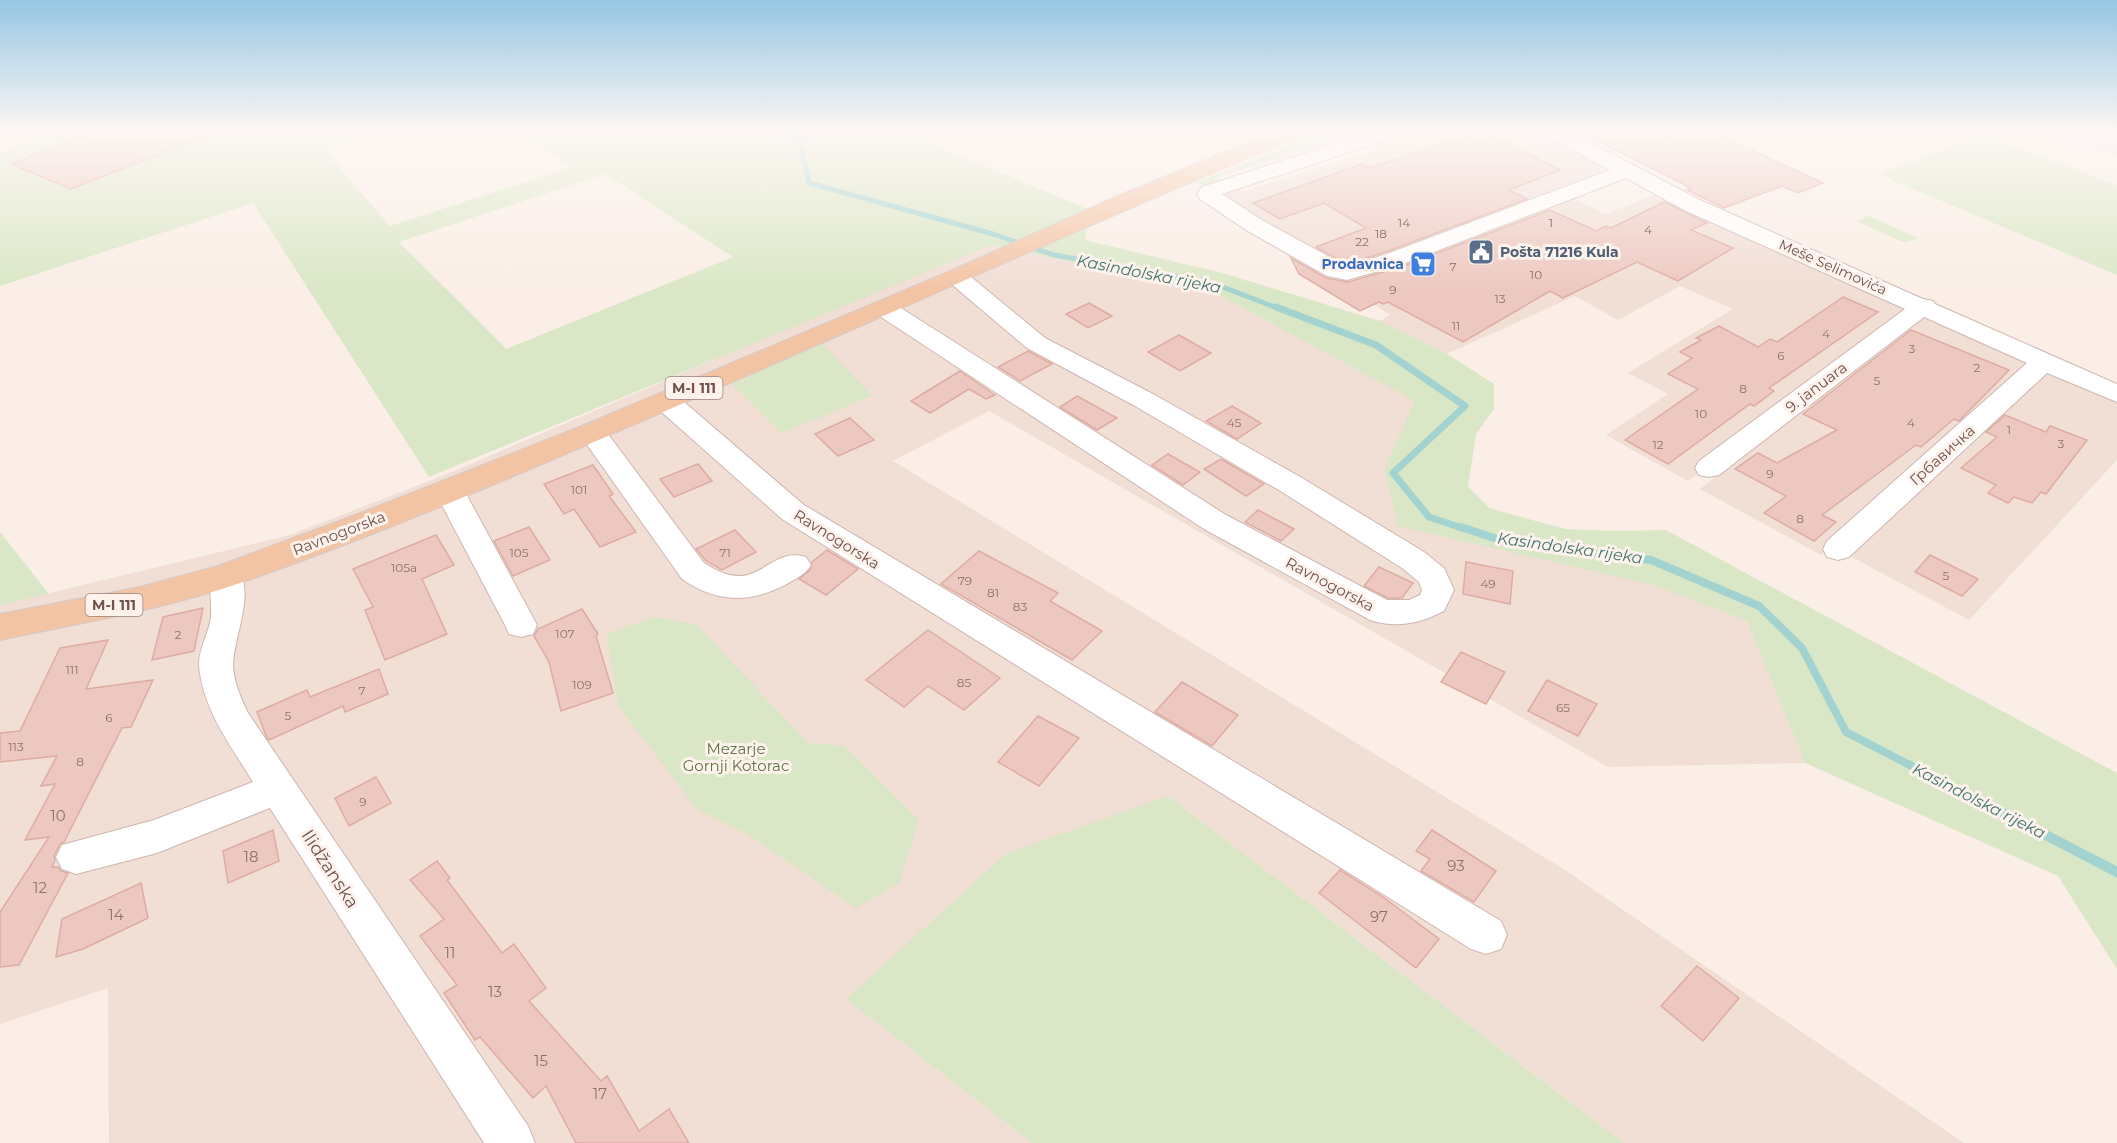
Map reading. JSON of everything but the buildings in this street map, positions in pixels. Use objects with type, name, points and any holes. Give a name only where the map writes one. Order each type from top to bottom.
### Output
[{"type":"main road","name":"Ravnogorska","points":[[0,627],[140,599],[227,575],[592,432],[1013,253],[1165,184]]},
{"type":"street","points":[[1230,184],[1209,191],[1210,197],[1335,271],[1347,273],[1392,260],[1591,184]]},
{"type":"street","name":"Meše Selimovića","points":[[1653,184],[1730,222],[1924,306],[2117,394]]},
{"type":"street","name":"Ravnogorska","points":[[884,308],[1215,522],[1382,612],[1413,612],[1433,603],[1438,590],[1433,576],[1413,560],[1292,485],[1144,400],[1036,343],[957,277]]},
{"type":"street","name":"9. januara","points":[[1709,468],[1924,306]]},
{"type":"street","name":"Грбавичка","points":[[1838,549],[2045,361]]},
{"type":"street","name":"Ravnogorska","points":[[666,400],[794,512],[1486,935]]},
{"type":"street","points":[[592,432],[693,571],[707,582],[721,588],[761,584],[795,565]]},
{"type":"street","points":[[448,490],[521,625]]},
{"type":"street","name":"Ilidžanska","points":[[227,575],[227,618],[216,664],[224,697],[233,720],[511,1143]]},
{"type":"street","points":[[76,857],[157,836],[277,789]]},
{"type":"shaded area","points":[[1266,184],[1568,184],[1351,265],[1342,263],[1224,197],[1222,193],[1233,186],[1242,192]]},
{"type":"shaded area","points":[[1654,195],[1908,306],[1688,481],[1606,435],[1668,394],[1628,373],[1733,309],[1680,286],[1618,320],[1575,296],[1447,354],[1380,321],[1390,315],[1345,285],[1573,198],[1605,214]]},
{"type":"shaded area","points":[[992,245],[1221,296],[1416,401],[1384,469],[1653,585],[1747,621],[1805,763],[1608,767],[989,411],[893,461],[1562,868],[1964,1143],[1624,1143],[1168,796],[846,999],[1032,1143],[109,1143],[108,988],[0,1024],[0,605],[290,535],[442,476],[854,300]]},
{"type":"shaded area","points":[[1927,313],[2030,361],[1821,555],[1700,489]]},
{"type":"shaded area","points":[[2050,371],[2117,399],[2117,460],[1969,620],[1850,556]]},
{"type":"green space","points":[[0,184],[354,184],[390,226],[519,184],[574,184],[399,242],[506,349],[733,257],[621,184],[1028,184],[1090,210],[1085,240],[1226,274],[1380,321],[1447,354],[1494,384],[1494,409],[1476,434],[1468,487],[1489,508],[1565,529],[1666,530],[2117,773],[2117,969],[2058,876],[1805,763],[1747,621],[1653,585],[1398,526],[1384,469],[1415,401],[1221,296],[992,245],[429,477],[253,203],[0,286]]},
{"type":"green space","points":[[1902,184],[2117,185],[2117,275]]},
{"type":"green space","points":[[1868,216],[1918,238],[1905,243],[1856,221]]},
{"type":"green space","points":[[822,343],[872,396],[781,433],[732,384]]},
{"type":"green space","points":[[0,532],[49,594],[0,605]]},
{"type":"green space","name":"Mezarje Gornji Kotorac","points":[[653,617],[696,624],[808,743],[844,746],[919,820],[899,883],[856,908],[750,836],[698,810],[618,706],[607,634]]},
{"type":"green space","points":[[1168,796],[1624,1143],[1032,1143],[846,999],[1007,853]]},
{"type":"waterway","name":"Kasindolska rijeka","points":[[814,184],[993,234],[1054,255],[1212,283],[1280,309]]},
{"type":"waterway","name":"Kasindolska rijeka","points":[[1276,307],[1376,345],[1465,406],[1393,473],[1429,517],[1465,529]]},
{"type":"waterway","name":"Kasindolska rijeka","points":[[1461,527],[1506,542],[1651,560],[1759,606],[1802,648],[1846,732],[1983,803]]},
{"type":"waterway","name":"Kasindolska rijeka","points":[[1980,801],[2117,872]]},
{"type":"place","name":"Pošta 71216 Kula","points":[[1481,252]]},
{"type":"place","name":"Prodavnica","points":[[1423,264]]}]
